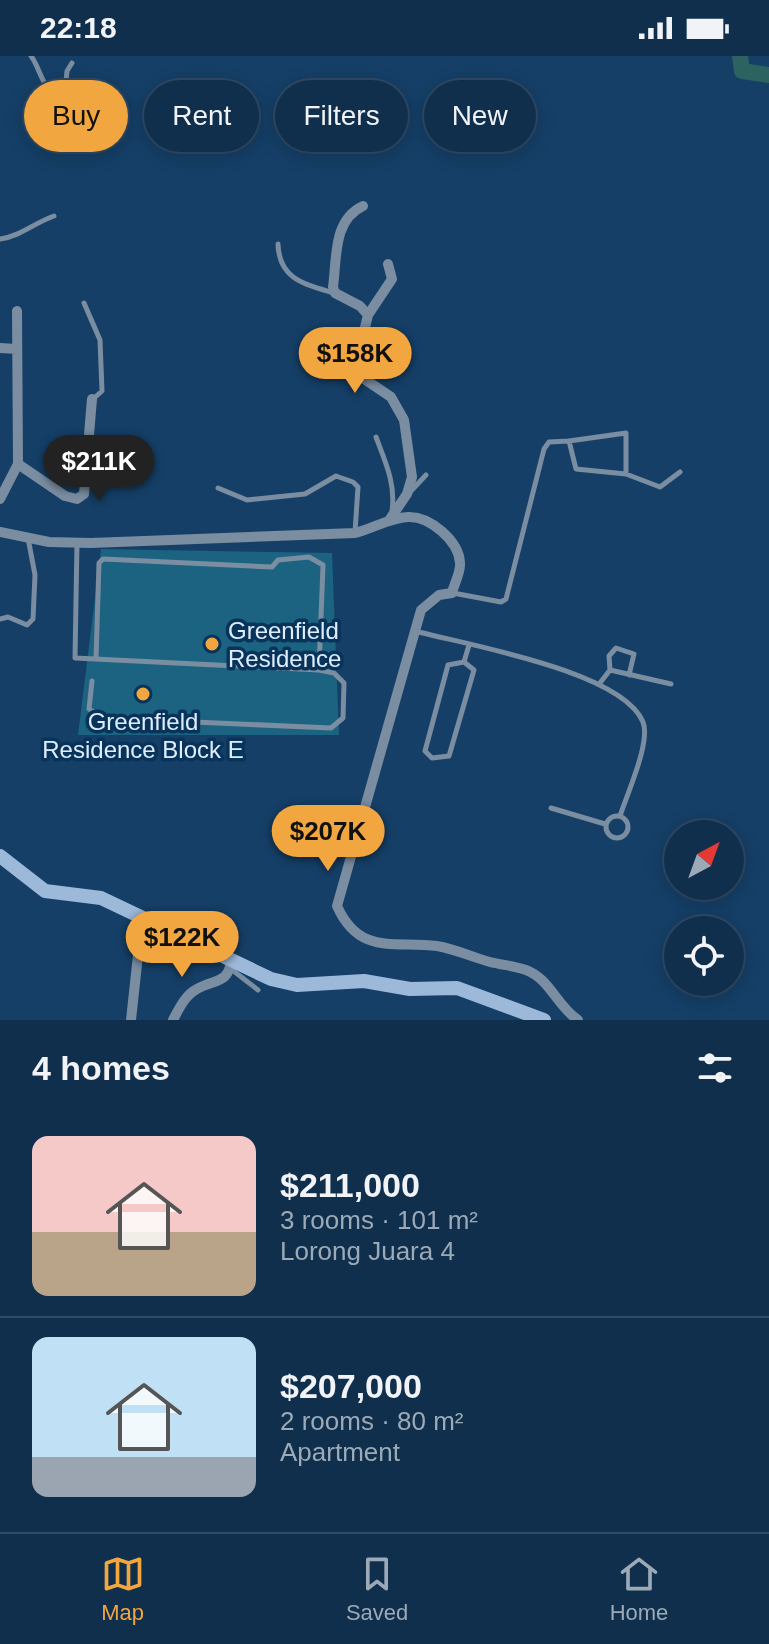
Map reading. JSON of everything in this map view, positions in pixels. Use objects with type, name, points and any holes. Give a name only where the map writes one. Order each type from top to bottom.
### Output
[{"type":"main road","points":[[0,856],[45,891],[101,898],[231,964],[271,979],[297,985],[364,981],[410,989],[457,988],[544,1020]]},
{"type":"street","points":[[363,206],[349,213],[339,233],[335,293],[360,306],[368,315]]},
{"type":"street","points":[[388,264],[392,279],[368,315],[357,374],[397,404],[412,477],[407,494],[390,519]]},
{"type":"street","points":[[0,499],[18,464],[17,311]]},
{"type":"street","points":[[0,348],[16,349]]},
{"type":"street","points":[[18,464],[65,496],[77,499],[84,494],[92,399]]},
{"type":"street","points":[[0,532],[77,542],[355,533],[390,519],[413,516],[434,525],[454,543],[460,564],[452,593],[430,600],[421,610],[337,906],[342,919],[357,932],[390,947],[436,946],[524,969],[539,976],[562,1009],[578,1020]]},
{"type":"street","points":[[131,1020],[142,918]]},
{"type":"street","points":[[173,1020],[188,996],[197,989],[219,984],[231,964]]},
{"type":"lane","points":[[31,56],[47,88],[55,92],[65,91],[67,71],[72,63]]},
{"type":"lane","points":[[0,239],[17,236],[32,225],[54,216]]},
{"type":"lane","points":[[278,244],[278,262],[290,275],[335,293]]},
{"type":"lane","points":[[84,303],[103,352],[102,391],[92,399]]},
{"type":"lane","points":[[452,593],[499,602],[506,599],[545,446],[626,433],[626,474]]},
{"type":"lane","points":[[376,437],[393,493],[390,519]]},
{"type":"lane","points":[[569,441],[576,469],[626,474],[660,487],[680,472]]},
{"type":"lane","points":[[407,494],[426,475]]},
{"type":"lane","points":[[218,488],[237,499],[264,499],[305,494],[333,477],[341,477],[358,487],[355,533]]},
{"type":"lane","points":[[0,611],[27,625],[33,619],[35,575],[27,537]]},
{"type":"lane","points":[[77,542],[75,658],[334,673],[344,683],[343,718],[331,728],[103,718],[89,709],[92,681]]},
{"type":"lane","points":[[96,659],[99,563],[103,559],[272,567],[278,560],[309,557],[323,565],[319,670]]},
{"type":"lane","points":[[0,619],[8,617]]},
{"type":"lane","points":[[414,631],[578,674],[600,683],[633,707],[643,723],[644,744],[620,816]]},
{"type":"lane","points":[[464,662],[469,645]]},
{"type":"lane","points":[[610,670],[608,665],[612,651],[623,649],[634,654],[629,675]]},
{"type":"lane","points":[[464,662],[474,670],[449,756],[439,760],[432,758],[425,751],[448,665],[464,662]]},
{"type":"lane","points":[[600,683],[610,670]]},
{"type":"lane","points":[[610,670],[671,684]]},
{"type":"lane","points":[[551,808],[605,824]]},
{"type":"lane","points":[[614,815],[620,816],[628,825],[623,837],[610,836],[605,824],[614,815]]},
{"type":"lane","points":[[231,964],[258,990]]},
{"type":"building","name":"Greenfield Residence","points":[[101,549],[332,553],[339,735],[78,735]]},
{"type":"waterway","points":[[740,56],[742,71],[769,75]]},
{"type":"place","name":"Greenfield Residence","points":[[212,644]]},
{"type":"place","name":"Greenfield Residence Block E","points":[[143,694]]}]
